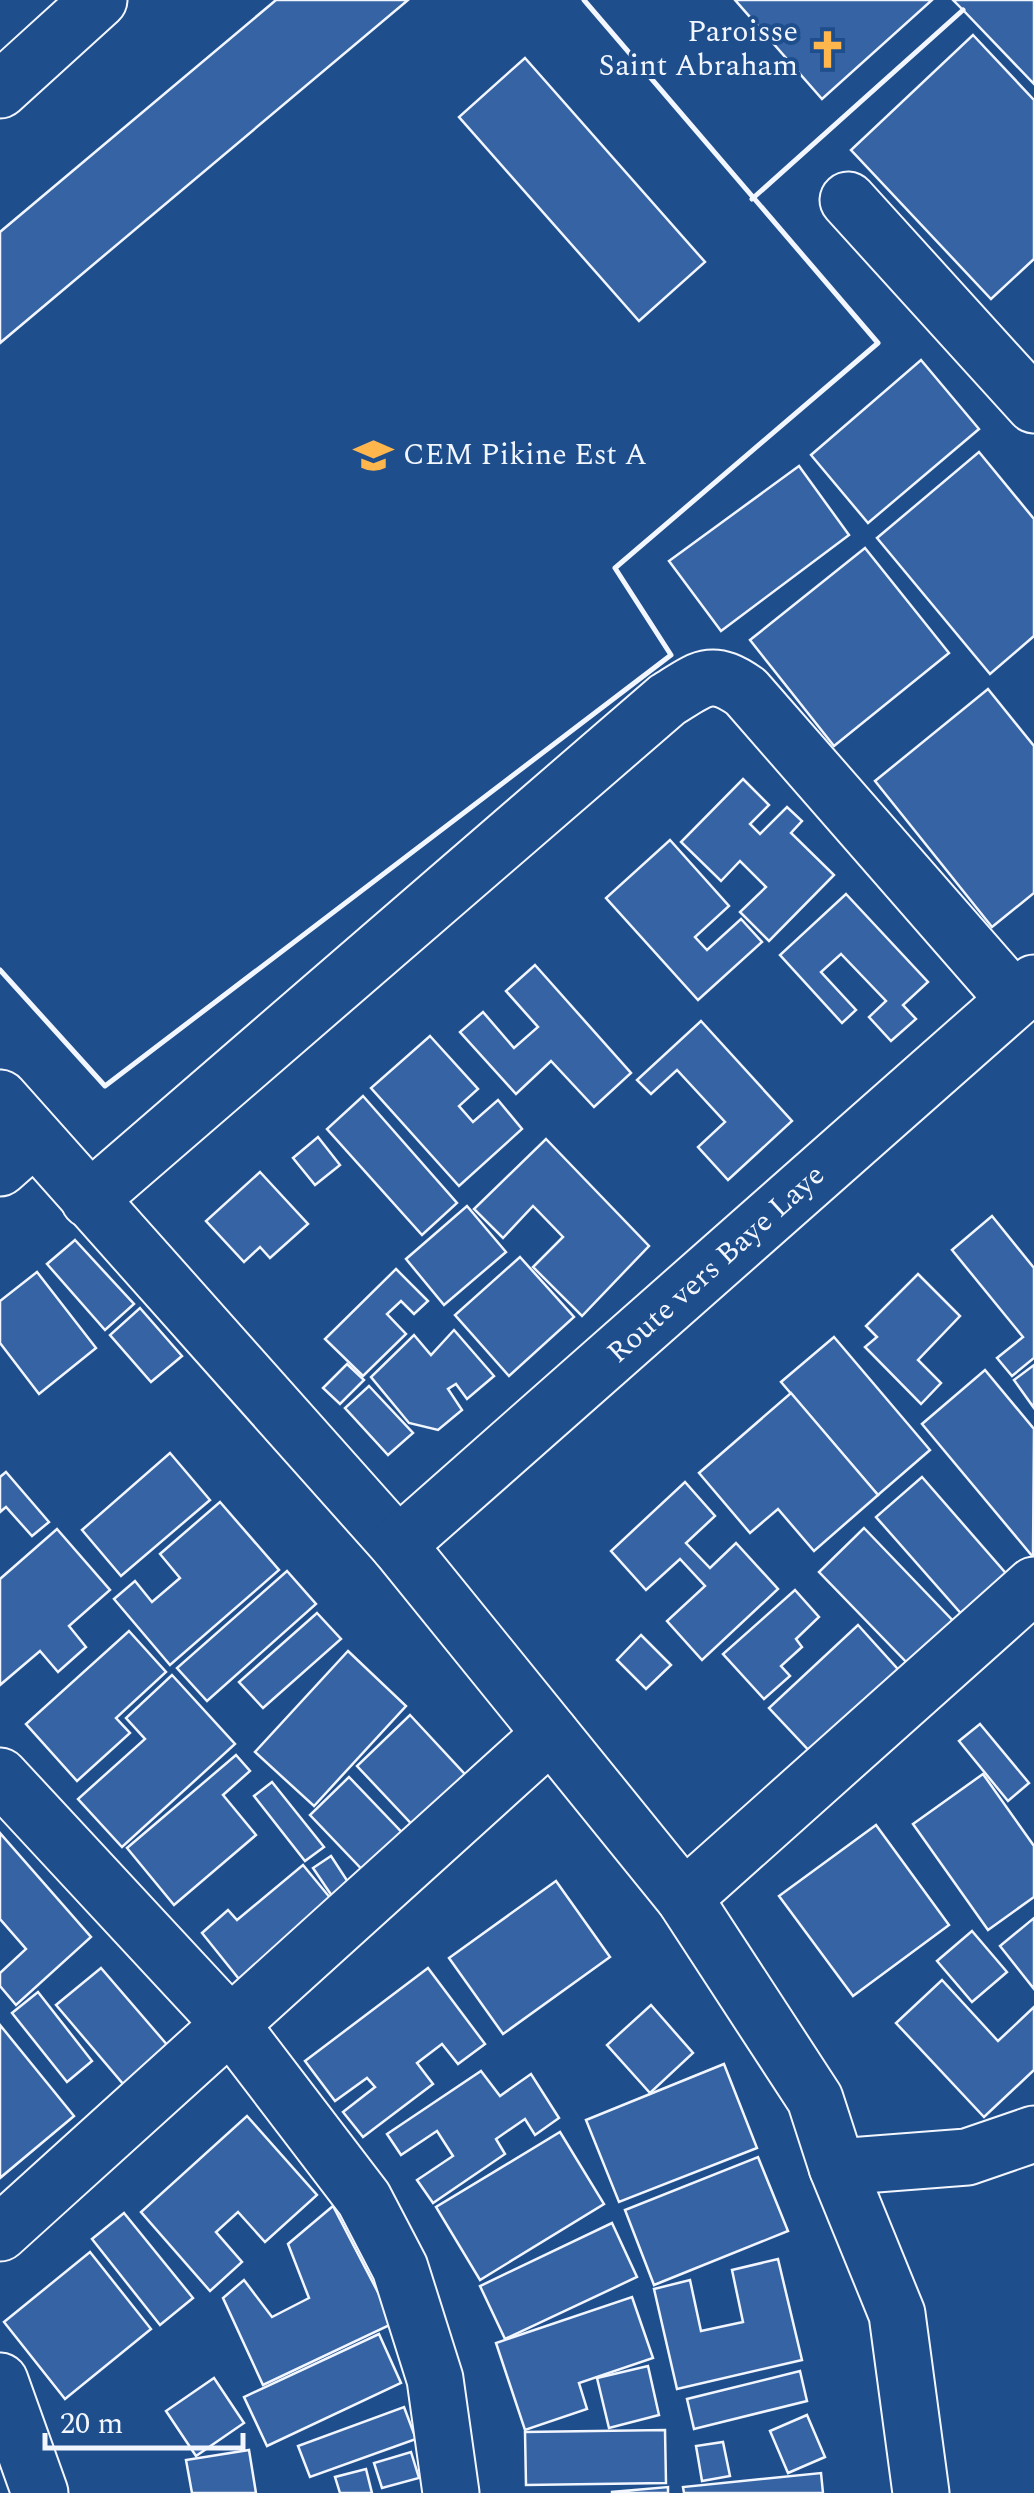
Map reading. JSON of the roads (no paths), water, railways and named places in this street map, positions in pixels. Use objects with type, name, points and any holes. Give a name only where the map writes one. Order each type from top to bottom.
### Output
[{"type":"street","points":[[0,90],[100,0]]},
{"type":"street","points":[[848,200],[1034,405]]},
{"type":"street","points":[[89,1200],[668,700],[712,676],[726,678],[746,692],[1024,991]]},
{"type":"street","name":"Route vers Baye Laye","points":[[398,1545],[1024,991]]},
{"type":"street","points":[[11,1135],[89,1200],[398,1545],[684,1898],[815,2098],[837,2166],[897,2314],[921,2493]]},
{"type":"street","points":[[684,1898],[1034,1586]]},
{"type":"street","points":[[0,2233],[552,1734]]},
{"type":"street","points":[[0,1776],[232,2026],[364,2199],[400,2268],[435,2378],[451,2493]]},
{"type":"street","points":[[837,2166],[968,2158],[1034,2134]]},
{"type":"street","points":[[0,2380],[40,2493]]},
{"type":"place","name":"Paroisse Saint Abraham","points":[[828,49]]},
{"type":"place","name":"CEM Pikine Est A","points":[[373,455]]}]
